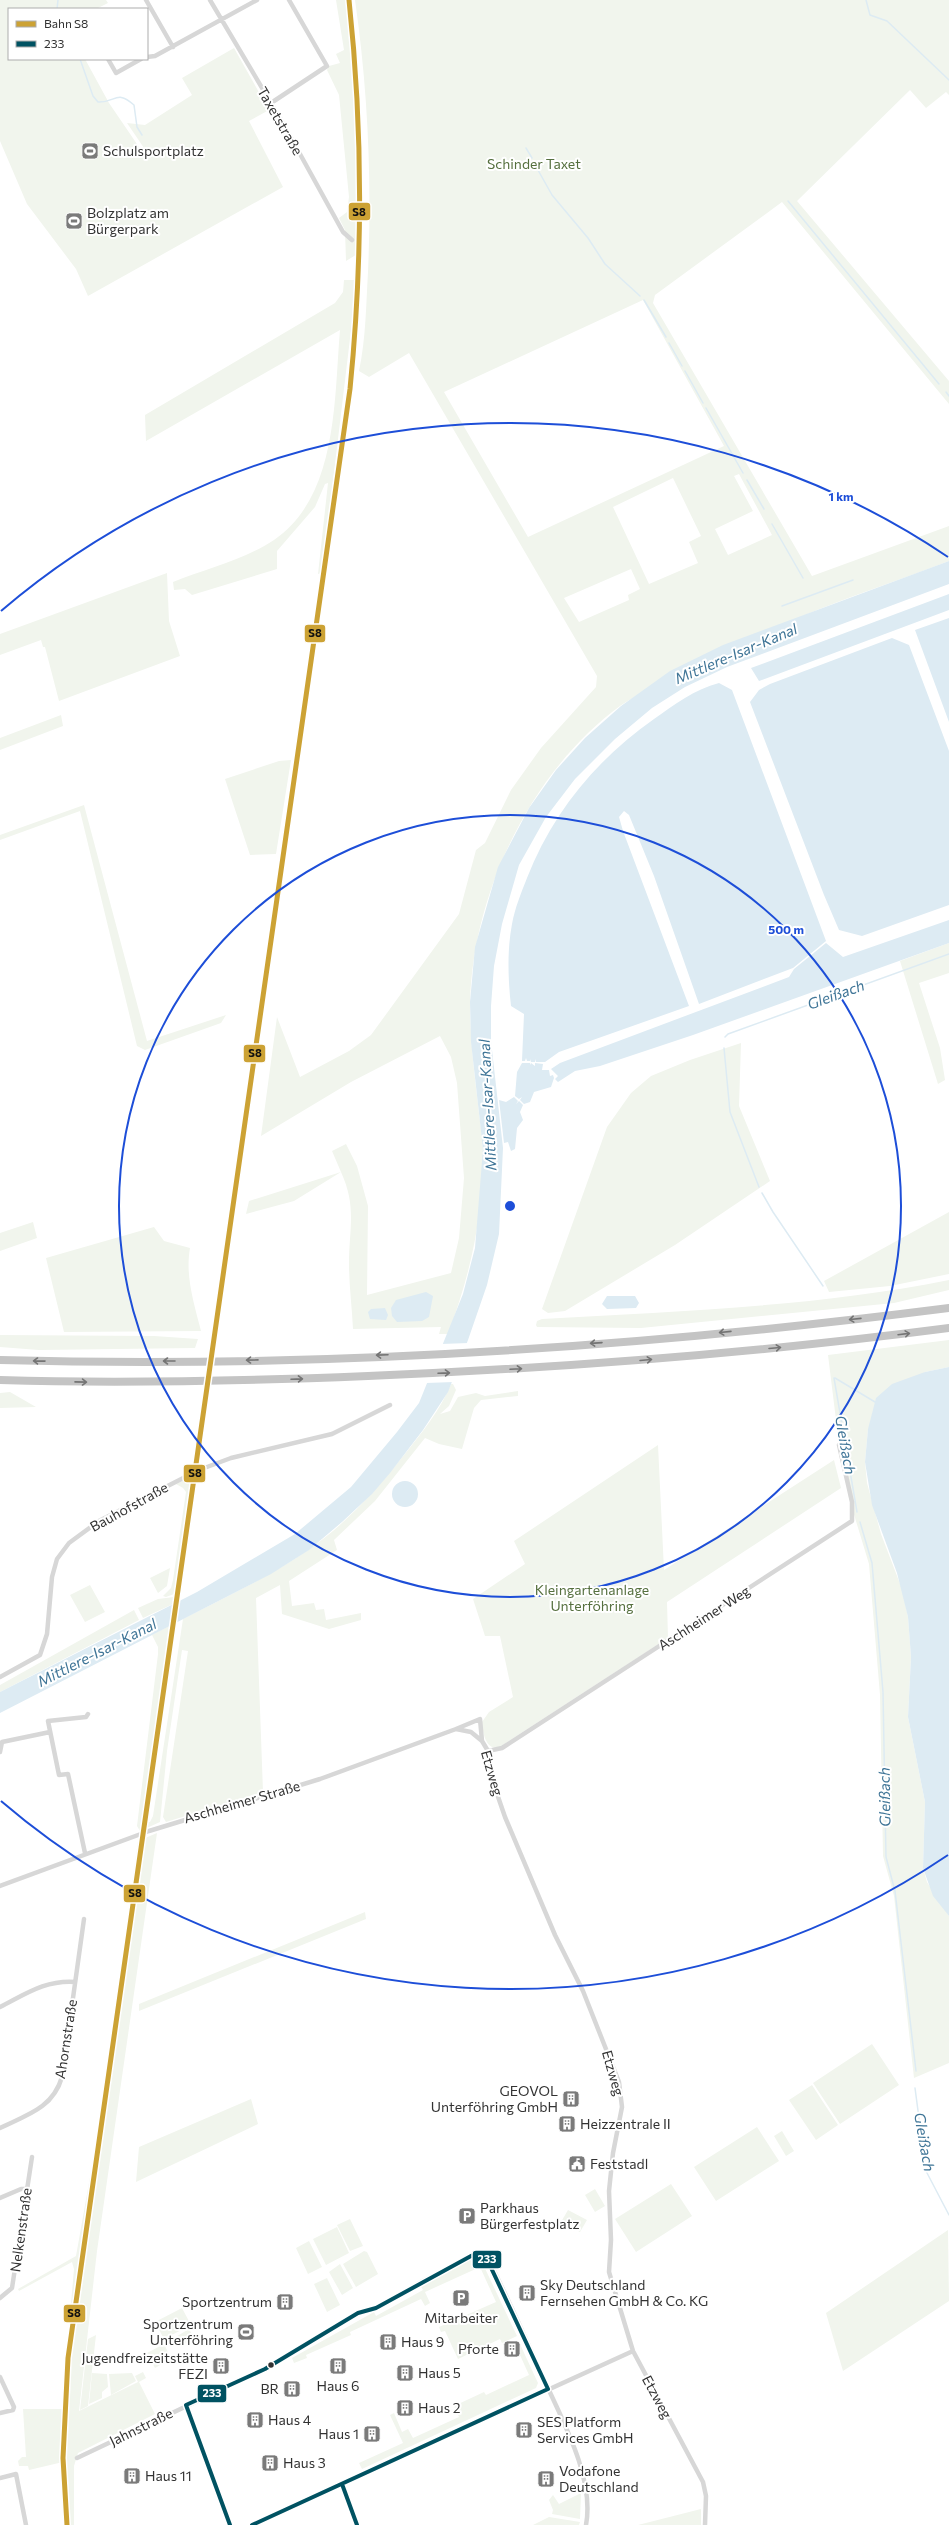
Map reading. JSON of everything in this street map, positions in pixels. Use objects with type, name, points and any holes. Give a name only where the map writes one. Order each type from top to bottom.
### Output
[{"type":"highway","points":[[0,1360],[218,1361],[485,1351],[676,1337],[949,1308]]},
{"type":"highway","points":[[0,1380],[216,1381],[477,1372],[597,1364],[859,1340],[949,1328]]},
{"type":"street","points":[[146,0],[173,47]]},
{"type":"street","name":"Taxetstraße","points":[[210,0],[220,20],[271,102],[343,232],[352,240]]},
{"type":"street","points":[[148,57],[155,56],[173,47],[257,0]]},
{"type":"street","points":[[271,102],[327,66],[289,0]]},
{"type":"street","points":[[109,60],[116,73],[140,60]]},
{"type":"street","name":"Bauhofstraße","points":[[0,1677],[40,1655],[47,1634],[52,1577],[57,1559],[70,1543],[99,1522],[199,1470],[236,1456],[332,1434],[390,1405]]},
{"type":"street","name":"Aschheimer Weg","points":[[488,1751],[502,1748],[852,1521],[852,1502],[839,1445]]},
{"type":"street","points":[[85,1853],[72,1785],[68,1774],[59,1775],[48,1721],[86,1717],[88,1714]]},
{"type":"street","name":"Etzweg","points":[[480,1719],[482,1741],[488,1751],[495,1788],[505,1817],[555,1935],[583,1991],[619,2082],[622,2107],[613,2153],[609,2191],[611,2240],[609,2272],[633,2351],[703,2482],[706,2496],[705,2525]]},
{"type":"street","name":"Aschheimer Straße","points":[[0,1886],[85,1853],[176,1822],[314,1781],[480,1719]]},
{"type":"street","points":[[456,1729],[471,1732],[482,1741]]},
{"type":"street","points":[[0,1752],[2,1742],[50,1732]]},
{"type":"street","name":"Ahornstraße","points":[[0,2128],[48,2103],[54,2096],[62,2077],[84,1919]]},
{"type":"street","points":[[0,2007],[42,1986],[57,1981],[75,1982]]},
{"type":"street","name":"Nelkenstraße","points":[[0,2298],[12,2288],[32,2157]]},
{"type":"street","points":[[0,2198],[21,2189],[27,2189]]},
{"type":"street","name":"Jahnstraße","points":[[77,2458],[186,2405],[265,2369],[358,2313],[376,2308],[471,2256],[482,2254],[491,2265],[548,2389]]},
{"type":"street","points":[[252,2525],[633,2351]]},
{"type":"street","points":[[0,2377],[14,2406],[13,2410],[0,2413]]},
{"type":"street","points":[[548,2389],[571,2441],[586,2486],[588,2509],[586,2525]]},
{"type":"street","points":[[186,2405],[230,2525]]},
{"type":"street","points":[[0,2478],[16,2474],[26,2525]]},
{"type":"street","points":[[342,2484],[357,2525]]},
{"type":"green space","points":[[0,0],[106,0],[108,3],[98,8],[8,8],[8,60],[86,60],[109,103],[139,147],[144,148],[127,123],[145,125],[192,95],[182,78],[234,48],[269,110],[249,121],[283,187],[88,296],[76,269],[27,204],[0,141]]},
{"type":"green space","points":[[336,0],[348,0],[354,63],[357,126],[359,253],[346,261],[345,230],[339,218],[347,212],[349,197],[339,95],[327,70],[329,66],[340,63],[336,54],[344,50]]},
{"type":"green space","name":"Schinder Taxet","points":[[355,0],[949,0],[949,95],[946,92],[926,108],[910,90],[797,201],[949,381],[949,404],[782,202],[655,295],[653,303],[812,576],[949,526],[949,561],[802,616],[628,701],[588,733],[559,765],[534,801],[512,839],[495,879],[482,921],[473,963],[470,1005],[474,1067],[483,1151],[481,1199],[469,1267],[448,1334],[439,1334],[441,1327],[353,1329],[349,1272],[351,1207],[346,1185],[332,1151],[346,1144],[357,1166],[368,1206],[367,1295],[451,1273],[459,1238],[464,1178],[457,1083],[451,1057],[440,1036],[351,1082],[261,1136],[277,1017],[300,1077],[349,1051],[371,1035],[459,914],[476,850],[485,843],[511,790],[541,748],[596,687],[597,676],[409,353],[369,377],[359,371],[363,346],[368,272],[369,170],[366,102]],"holes":[[[643,300],[724,446],[528,537],[444,392]],[[739,474],[772,535],[728,555],[715,529],[753,511],[734,476]],[[673,478],[701,536],[689,542],[698,563],[649,584],[613,507]],[[631,569],[640,589],[628,595],[629,600],[579,622],[564,598]]]},
{"type":"green space","points":[[344,280],[357,280],[322,573],[318,574],[328,483],[325,484],[315,507],[277,551],[277,569],[192,595],[185,589],[174,590],[173,582],[238,559],[274,540],[295,521],[310,498],[321,473],[329,445],[336,386],[340,330],[146,441],[145,415],[335,303],[343,292]]},
{"type":"green space","points":[[167,573],[169,621],[180,656],[59,701],[45,647],[43,647],[41,640],[0,655],[0,634]]},
{"type":"green space","points":[[61,715],[63,726],[0,750],[0,738]]},
{"type":"green space","points":[[291,760],[276,854],[250,855],[225,779],[279,761]]},
{"type":"green space","points":[[84,805],[147,1041],[226,1015],[221,1023],[145,1050],[137,1046],[80,811],[0,840],[0,835]]},
{"type":"green space","points":[[949,943],[949,973],[919,983],[940,1048],[945,1080],[938,1084],[900,961]]},
{"type":"green space","points":[[741,1043],[739,1106],[770,1181],[675,1245],[565,1311],[548,1313],[542,1309],[607,1127],[631,1093],[651,1076],[690,1060]]},
{"type":"green space","points":[[341,1172],[294,1201],[246,1214],[249,1201]]},
{"type":"green space","points":[[949,1212],[949,1274],[890,1286],[829,1292],[824,1281]]},
{"type":"green space","points":[[33,1222],[37,1238],[0,1251],[0,1233]]},
{"type":"green space","points":[[154,1227],[164,1241],[190,1248],[189,1279],[201,1331],[64,1332],[46,1258]]},
{"type":"green space","points":[[949,1280],[949,1290],[894,1303],[641,1328],[537,1327],[536,1325],[537,1321],[542,1319],[746,1307],[797,1302],[899,1289]]},
{"type":"green space","points":[[0,1335],[154,1336],[198,1339],[195,1348],[39,1350],[0,1347]]},
{"type":"green space","points":[[949,1340],[949,1367],[925,1372],[868,1429],[865,1462],[867,1483],[881,1534],[902,1589],[908,1617],[911,1657],[908,1717],[925,1802],[923,1868],[927,1882],[949,1916],[949,2063],[914,2078],[894,1896],[883,1856],[880,1695],[869,1564],[849,1498],[837,1428],[828,1355]]},
{"type":"green space","points":[[451,1384],[453,1384],[456,1390],[449,1406],[440,1414],[450,1411],[458,1397],[476,1393],[485,1396],[518,1391],[518,1396],[481,1400],[474,1408],[462,1449],[439,1444],[425,1438],[375,1501],[334,1540],[337,1550],[289,1581],[292,1606],[314,1603],[316,1610],[324,1609],[326,1620],[361,1613],[361,1620],[329,1629],[282,1614],[280,1585],[256,1598],[263,1792],[166,1822],[163,1817],[188,1651],[182,1650],[167,1751],[160,1822],[140,1831],[137,1826],[158,1654],[158,1647],[152,1635],[169,1626],[143,1818],[144,1822],[150,1822],[153,1816],[183,1619],[278,1569],[308,1550],[335,1530],[371,1494],[424,1430],[436,1412]]},
{"type":"green space","points":[[10,1392],[36,1407],[0,1408],[0,1393]]},
{"type":"green space","name":"Kleingartenanlage Unterföhring","points":[[658,1445],[664,1570],[834,1460],[841,1488],[667,1602],[668,1638],[498,1748],[490,1746],[487,1743],[482,1722],[489,1712],[513,1697],[500,1636],[485,1636],[473,1599],[525,1564],[514,1541]]},
{"type":"green space","points":[[193,1476],[174,1594],[166,1597],[163,1596],[171,1588],[173,1580],[186,1492],[183,1488],[176,1484]]},
{"type":"green space","points":[[170,1568],[167,1586],[158,1593],[150,1578]]},
{"type":"green space","points":[[90,1585],[105,1612],[85,1622],[70,1595]]},
{"type":"green space","points":[[174,1597],[173,1604],[143,1618],[138,1608],[158,1599]]},
{"type":"green space","points":[[134,1610],[139,1620],[0,1692],[0,1685]]},
{"type":"green space","points":[[157,1833],[97,2251],[79,2411],[138,2382],[135,2376],[143,2372],[146,2378],[139,2382],[155,2414],[78,2453],[74,2466],[74,2525],[68,2525],[63,2462],[29,2470],[28,2466],[19,2466],[18,2461],[22,2457],[26,2457],[23,2409],[62,2409],[74,2269],[72,2262],[19,2291],[18,2289],[76,2256],[97,2138],[138,1841]]},
{"type":"green space","points":[[365,1912],[366,1919],[139,2011],[139,2004]]},
{"type":"green space","points":[[872,2044],[899,2085],[840,2124],[813,2083]]},
{"type":"green space","points":[[812,2085],[838,2125],[816,2140],[789,2100]]},
{"type":"green space","points":[[251,2099],[258,2124],[136,2182],[139,2147]]},
{"type":"green space","points":[[757,2127],[779,2161],[716,2201],[694,2167]]},
{"type":"green space","points":[[782,2131],[794,2151],[786,2156],[774,2136]]},
{"type":"green space","points":[[671,2184],[692,2216],[636,2252],[615,2219]]},
{"type":"green space","points":[[595,2189],[605,2206],[595,2212],[585,2195]]},
{"type":"green space","points":[[568,2210],[587,2220],[580,2232],[561,2222]]},
{"type":"green space","points":[[350,2219],[363,2246],[350,2251],[337,2225]]},
{"type":"green space","points":[[337,2227],[349,2253],[326,2265],[313,2239]]},
{"type":"green space","points":[[948,2230],[949,2301],[843,2371],[826,2313]]},
{"type":"green space","points":[[309,2241],[322,2267],[308,2274],[296,2248]]},
{"type":"green space","points":[[364,2251],[367,2252],[378,2274],[356,2287],[343,2264]]},
{"type":"green space","points":[[481,2260],[517,2336],[502,2343],[500,2339],[458,2359],[445,2331],[441,2332],[439,2327],[496,2302],[480,2267],[425,2292],[430,2303],[425,2306],[421,2299],[350,2332],[351,2335],[306,2355],[307,2358],[294,2363],[292,2358],[374,2312],[376,2316],[423,2290],[420,2285],[464,2261]]},
{"type":"green space","points":[[340,2264],[353,2288],[342,2295],[329,2272]]},
{"type":"green space","points":[[327,2278],[340,2305],[327,2312],[314,2284]]},
{"type":"green space","points":[[182,2308],[191,2325],[164,2339],[155,2322]]},
{"type":"green space","points":[[189,2329],[194,2338],[179,2347],[174,2338]]},
{"type":"green space","points":[[96,2335],[88,2406],[80,2410],[88,2339]]},
{"type":"green space","points":[[519,2342],[538,2383],[536,2388],[362,2469],[359,2463],[403,2443],[390,2415],[394,2413],[402,2432],[408,2429],[413,2438],[459,2417],[454,2406],[484,2392],[486,2395],[529,2375],[515,2344]]},
{"type":"green space","points":[[164,2344],[170,2356],[161,2361],[162,2364],[155,2368],[147,2353]]},
{"type":"green space","points":[[92,2373],[107,2374],[108,2387],[102,2392],[102,2398],[89,2404]]},
{"type":"green space","points":[[132,2373],[136,2381],[111,2395],[109,2374]]},
{"type":"green space","points":[[581,2493],[580,2519],[552,2514],[553,2510],[549,2500],[553,2495],[559,2504]]},
{"type":"green space","points":[[701,2509],[701,2525],[638,2525]]},
{"type":"green space","points":[[549,2517],[580,2522],[579,2525],[533,2525]]},
{"type":"water","name":"Mittlere-Isar-Kanal","points":[[949,561],[949,584],[727,667],[685,687],[652,708],[615,739],[575,779],[546,817],[519,865],[502,924],[494,966],[491,1006],[491,1041],[503,1148],[499,1234],[487,1285],[448,1392],[423,1430],[372,1494],[309,1550],[271,1574],[0,1713],[0,1692],[197,1592],[295,1534],[351,1487],[419,1403],[463,1294],[475,1248],[483,1149],[471,1042],[470,1002],[475,947],[498,867],[529,808],[556,770],[585,738],[621,706],[670,671],[723,645]]},
{"type":"water","points":[[949,594],[949,610],[759,681],[751,668]]},
{"type":"water","points":[[949,618],[949,722],[915,630]]},
{"type":"water","points":[[892,638],[909,645],[949,751],[949,905],[862,936],[839,930],[824,895],[750,702],[759,690],[770,684]]},
{"type":"water","points":[[719,683],[732,690],[826,941],[793,968],[699,1004],[654,876],[629,815],[624,811],[619,817],[623,831],[689,1006],[559,1052],[545,1062],[536,1062],[535,1059],[535,1062],[531,1062],[530,1059],[530,1061],[527,1061],[526,1058],[525,1061],[522,1061],[524,1014],[511,1006],[509,944],[516,906],[538,854],[563,809],[578,789],[613,752],[633,735],[677,703],[693,693]]},
{"type":"water","points":[[949,920],[949,943],[693,1035],[600,1066],[575,1071],[558,1082],[555,1079],[558,1076],[551,1069],[560,1063],[789,977],[794,969],[826,943],[843,957]]},
{"type":"water","points":[[522,1063],[530,1063],[530,1065],[531,1063],[535,1066],[535,1063],[543,1064],[542,1070],[549,1070],[550,1076],[553,1075],[554,1078],[551,1087],[534,1092],[530,1102],[524,1104],[520,1100],[522,1097],[519,1099],[515,1096],[517,1072]]},
{"type":"water","points":[[514,1097],[518,1101],[516,1104],[519,1101],[523,1105],[520,1112],[523,1120],[517,1128],[515,1149],[511,1151],[508,1142],[504,1143],[499,1100],[506,1102]]},
{"type":"water","points":[[426,1292],[433,1296],[429,1317],[422,1321],[397,1322],[392,1316],[391,1308],[396,1300]]},
{"type":"water","points":[[607,1296],[635,1296],[639,1303],[636,1308],[607,1309],[602,1304]]},
{"type":"water","points":[[385,1308],[388,1315],[386,1320],[370,1319],[368,1312],[371,1309]]},
{"type":"water","points":[[949,1367],[949,1916],[933,1896],[923,1868],[925,1802],[908,1717],[911,1657],[908,1617],[897,1573],[872,1505],[865,1462],[868,1429],[876,1398],[892,1384],[925,1372]]},
{"type":"water","points":[[405,1481],[414,1485],[418,1494],[414,1503],[405,1507],[396,1503],[392,1494],[396,1485]]},
{"type":"pier","points":[[469,1343],[454,1382],[426,1383],[441,1344]]},
{"type":"waterway","points":[[57,8],[58,0]]},
{"type":"waterway","points":[[866,0],[870,15],[887,21],[949,80]]},
{"type":"waterway","points":[[80,60],[93,96],[98,102],[109,101],[119,97],[128,100],[134,105],[137,127],[142,135]]},
{"type":"waterway","points":[[526,148],[532,158]]},
{"type":"waterway","points":[[534,163],[552,195],[588,238],[605,264],[640,296]]},
{"type":"waterway","points":[[788,201],[939,384]]},
{"type":"waterway","points":[[644,300],[666,337]]},
{"type":"waterway","points":[[669,343],[682,366]]},
{"type":"waterway","points":[[685,371],[703,403]]},
{"type":"waterway","points":[[946,392],[949,396]]},
{"type":"waterway","points":[[706,408],[743,473]]},
{"type":"waterway","points":[[747,480],[764,509]]},
{"type":"waterway","points":[[772,524],[803,578]]},
{"type":"waterway","points":[[782,606],[853,580]]},
{"type":"waterway","name":"Gleißach","points":[[725,1037],[728,1034],[949,954]]},
{"type":"waterway","name":"Gleißach","points":[[724,1048],[730,1112],[759,1187]]},
{"type":"waterway","name":"Gleißach","points":[[762,1193],[773,1212],[823,1286]]},
{"type":"waterway","name":"Gleißach","points":[[834,1378],[857,1512]]},
{"type":"waterway","points":[[835,1378],[875,1402]]},
{"type":"waterway","name":"Gleißach","points":[[860,1522],[872,1563],[883,1692],[886,1857],[895,1891],[916,2071]]},
{"type":"waterway","name":"Gleißach","points":[[915,2088],[926,2171],[949,2215]]},
{"type":"rail line","name":"S8","points":[[67,2525],[63,2458],[68,2358],[350,389],[357,292],[360,194],[357,97],[349,0]]},
{"type":"transit line","name":"233","points":[[230,2525],[186,2405],[265,2369],[358,2313],[376,2308],[471,2256],[478,2254],[486,2257],[548,2389],[252,2525]]},
{"type":"transit line","name":"233","points":[[342,2484],[357,2525]]},
{"type":"place","name":"Schulsportplatz","points":[[90,151]]},
{"type":"place","name":"Bolzplatz am Bürgerpark","points":[[74,221]]},
{"type":"place","name":"GEOVOL Unterföhring GmbH","points":[[571,2099]]},
{"type":"place","name":"Heizzentrale II","points":[[567,2124]]},
{"type":"place","name":"Feststadl","points":[[577,2164]]},
{"type":"place","name":"Parkhaus Bürgerfestplatz","points":[[467,2216]]},
{"type":"place","name":"Sky Deutschland Fernsehen GmbH & Co. KG","points":[[527,2293]]},
{"type":"place","name":"Mitarbeiter","points":[[461,2298]]},
{"type":"place","name":"Sportzentrum","points":[[285,2302]]},
{"type":"place","name":"Sportzentrum Unterföhring","points":[[246,2332]]},
{"type":"place","name":"Haus 9","points":[[388,2342]]},
{"type":"place","name":"Pforte","points":[[512,2349]]},
{"type":"place","name":"Jugendfreizeitstätte FEZI","points":[[221,2366]]},
{"type":"place","name":"Haus 6","points":[[338,2366]]},
{"type":"place","name":"Haus 5","points":[[405,2373]]},
{"type":"place","name":"BR","points":[[292,2389]]},
{"type":"place","name":"Haus 2","points":[[405,2408]]},
{"type":"place","name":"Haus 4","points":[[255,2420]]},
{"type":"place","name":"SES Platform Services GmbH","points":[[524,2430]]},
{"type":"place","name":"Haus 1","points":[[372,2434]]},
{"type":"place","name":"Haus 3","points":[[270,2463]]},
{"type":"place","name":"Haus 11","points":[[132,2476]]},
{"type":"place","name":"Vodafone Deutschland","points":[[546,2479]]}]
